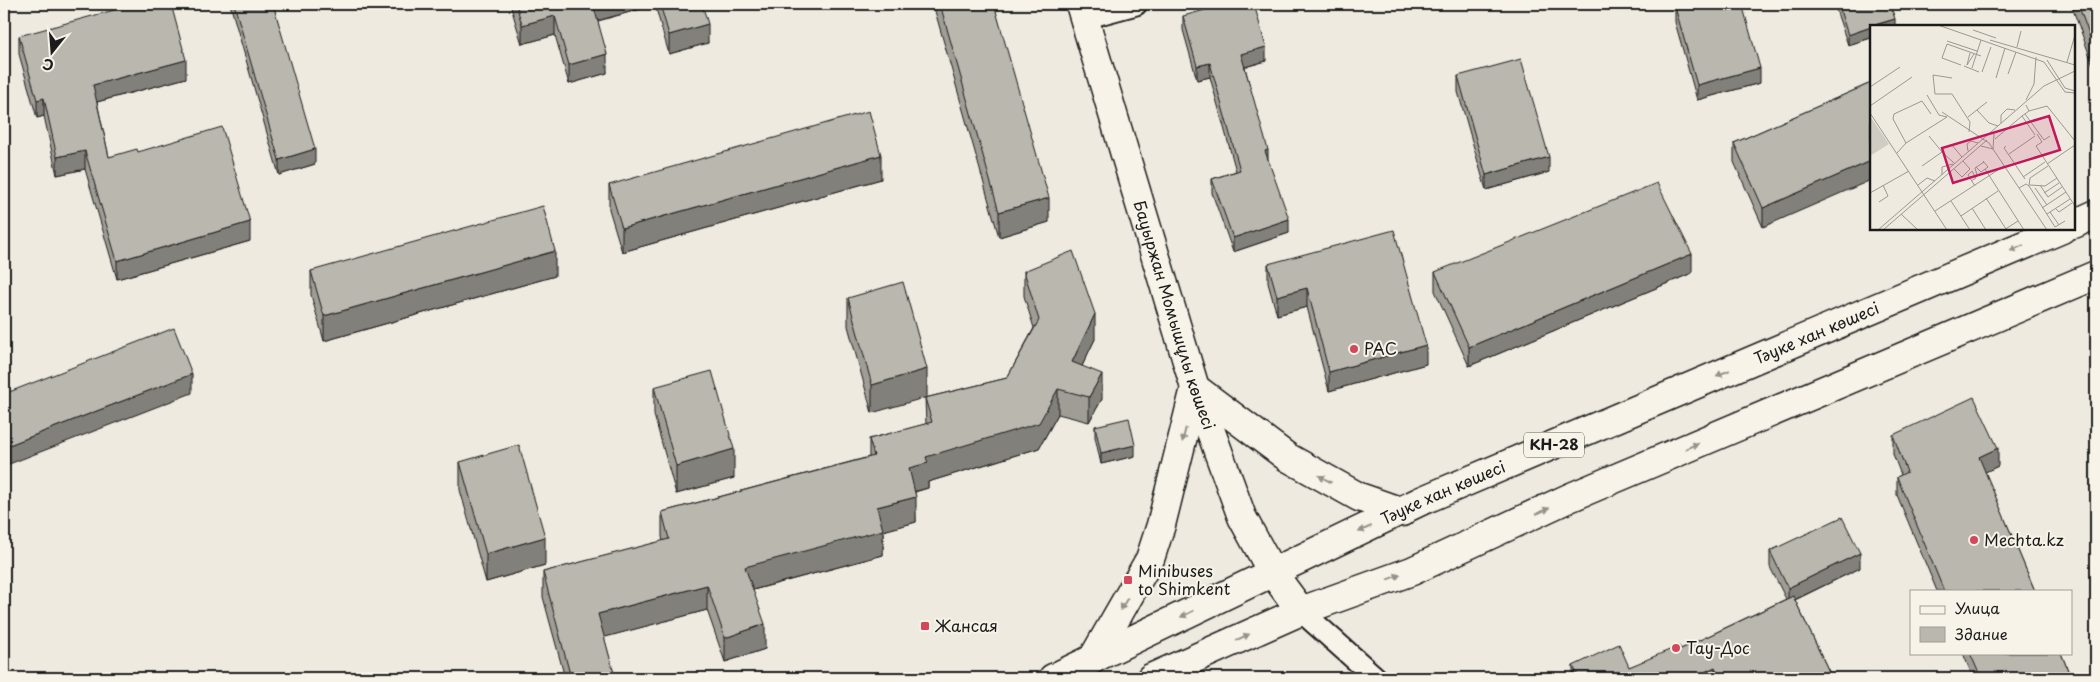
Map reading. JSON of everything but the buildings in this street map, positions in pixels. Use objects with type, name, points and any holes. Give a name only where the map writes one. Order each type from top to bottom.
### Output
[{"type":"main road","name":"Бауыржан Момышұлы көшесі","points":[[1082,11],[1195,388],[1242,517],[1272,572],[1300,611]]},
{"type":"main road","points":[[2075,224],[2096,214]]},
{"type":"main road","name":"Тәуке хан көшесі","points":[[1053,678],[1272,572],[1402,512],[1421,501],[2060,230]]},
{"type":"main road","points":[[1151,678],[1300,611],[1412,571],[1569,498],[2096,275]]},
{"type":"main road","points":[[1092,660],[1150,560],[1161,525],[1195,388],[1287,457],[1358,497],[1402,512]]},
{"type":"street","points":[[1082,11],[1136,4]]},
{"type":"street","points":[[1300,611],[1376,678]]},
{"type":"place","name":"РАС","points":[[1354,349]]},
{"type":"place","name":"Mechta.kz","points":[[1974,540]]},
{"type":"place","name":"Minibuses to Shimkent","points":[[1128,580]]},
{"type":"place","name":"Жансая","points":[[925,626]]},
{"type":"place","name":"Тау-Дос","points":[[1676,648]]}]
